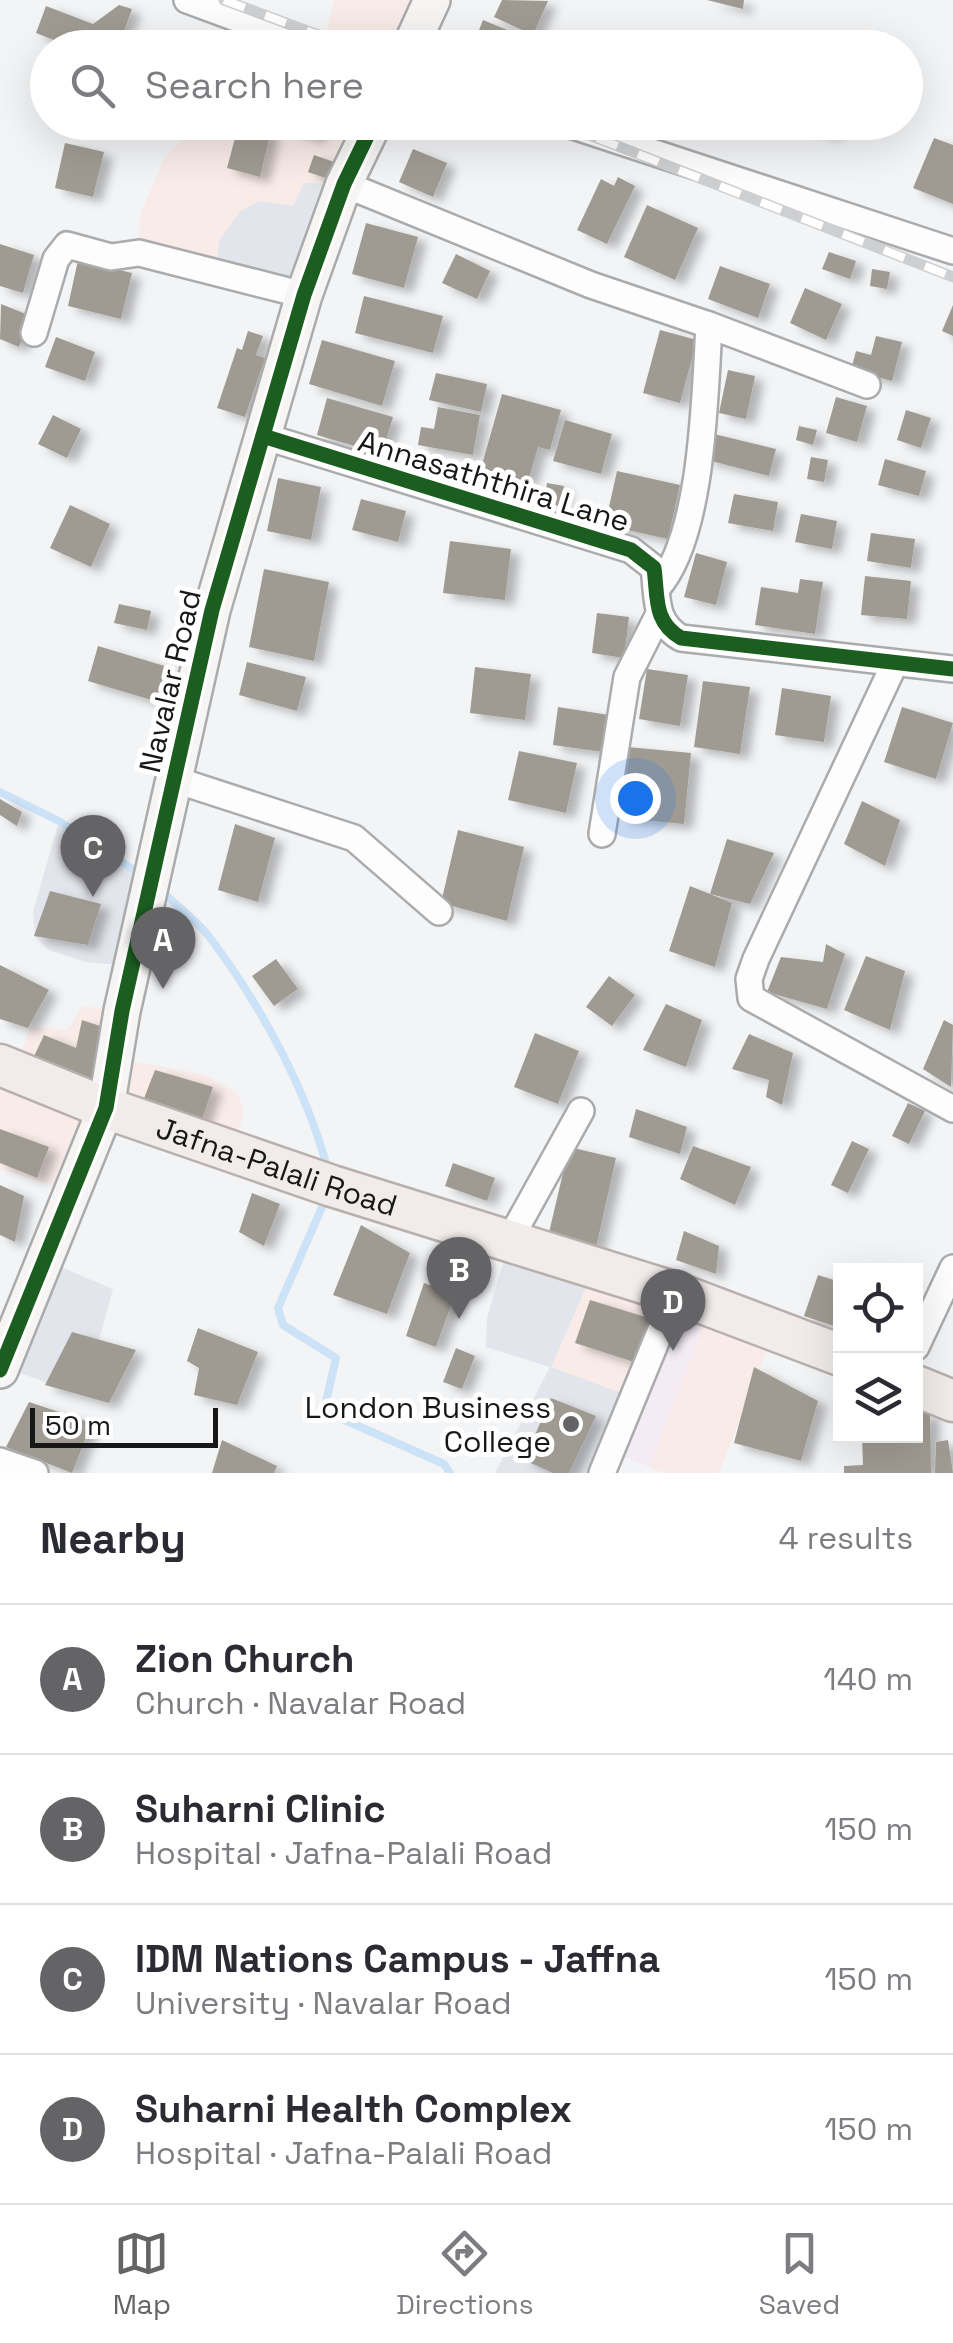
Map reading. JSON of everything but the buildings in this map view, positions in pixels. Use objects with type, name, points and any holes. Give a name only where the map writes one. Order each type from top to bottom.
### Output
[{"type":"main road","name":"Jafna-Palali Road","points":[[0,1065],[106,1108],[332,1186],[676,1293],[833,1353]]},
{"type":"main road","points":[[923,1389],[953,1401]]},
{"type":"street","points":[[187,0],[268,30]]},
{"type":"street","points":[[422,30],[432,0]]},
{"type":"street","name":"Navalar Road","points":[[0,1370],[68,1191],[106,1108],[122,1012],[212,610],[304,295],[344,184],[365,140]]},
{"type":"street","points":[[616,140],[953,251]]},
{"type":"street","points":[[344,184],[591,285],[867,385]]},
{"type":"street","points":[[34,333],[56,259],[67,245],[111,257],[139,253],[304,295]]},
{"type":"street","points":[[602,834],[627,678],[658,616],[657,588],[670,573],[682,545],[690,509],[708,325]]},
{"type":"street","name":"Annasaththira Lane","points":[[263,436],[630,550],[654,568],[657,588]]},
{"type":"street","points":[[658,616],[680,638],[710,644],[953,670]]},
{"type":"street","points":[[894,665],[756,959],[750,990],[752,998],[953,1109]]},
{"type":"street","points":[[176,780],[354,838],[438,912]]},
{"type":"street","points":[[510,1239],[580,1111]]},
{"type":"street","points":[[923,1332],[953,1268]]},
{"type":"street","points":[[602,1473],[676,1293]]},
{"type":"street","points":[[0,1461],[36,1473]]},
{"type":"shaded area","points":[[334,0],[432,0],[418,30],[327,30]]},
{"type":"shaded area","points":[[253,10],[306,30],[243,30]]},
{"type":"shaded area","points":[[180,140],[366,140],[344,184],[304,183],[293,206],[260,201],[240,211],[219,241],[216,272],[138,243],[141,213],[164,159]]},
{"type":"shaded area","points":[[304,183],[344,184],[304,295],[216,272],[219,241],[240,211],[260,201],[293,206]]},
{"type":"shaded area","points":[[59,821],[152,882],[133,966],[85,962],[49,950],[35,937],[33,912]]},
{"type":"shaded area","points":[[82,1006],[122,1011],[115,1058],[206,1075],[237,1093],[244,1111],[234,1150],[106,1108],[69,1191],[0,1169],[0,1065],[16,1073],[30,1026],[67,1030]]},
{"type":"shaded area","points":[[510,1239],[595,1267],[551,1367],[632,1397],[600,1473],[495,1473],[550,1367],[486,1347],[487,1318]]},
{"type":"shaded area","points":[[42,1259],[113,1289],[91,1369],[71,1392],[2,1366]]},
{"type":"shaded area","points":[[595,1267],[676,1293],[632,1397],[551,1367]]},
{"type":"shaded area","points":[[676,1293],[711,1305],[649,1467],[609,1451]]},
{"type":"shaded area","points":[[711,1305],[775,1329],[719,1473],[664,1473],[649,1467]]},
{"type":"waterway","points":[[0,792],[59,821],[143,876]]},
{"type":"waterway","points":[[161,891],[206,932],[264,1020],[308,1110],[328,1171]]},
{"type":"waterway","points":[[326,1198],[278,1308],[283,1325],[336,1358],[326,1402],[331,1414],[444,1464],[450,1473]]},
{"type":"railway","points":[[224,0],[305,30]]},
{"type":"railway","points":[[602,140],[953,277]]},
{"type":"cycle path","points":[[0,1370],[106,1108],[122,1011],[212,610],[304,295],[344,184],[365,140]]},
{"type":"cycle path","points":[[263,436],[631,550],[654,568],[661,616],[681,638],[953,669]]},
{"type":"place","name":"IDM Nations Campus - Jaffna","points":[[93,897]]},
{"type":"place","name":"Zion Church","points":[[163,989]]},
{"type":"place","name":"Suharni Clinic","points":[[459,1319]]},
{"type":"place","name":"Suharni Health Complex","points":[[673,1351]]},
{"type":"place","name":"London Business College","points":[[571,1424]]}]
